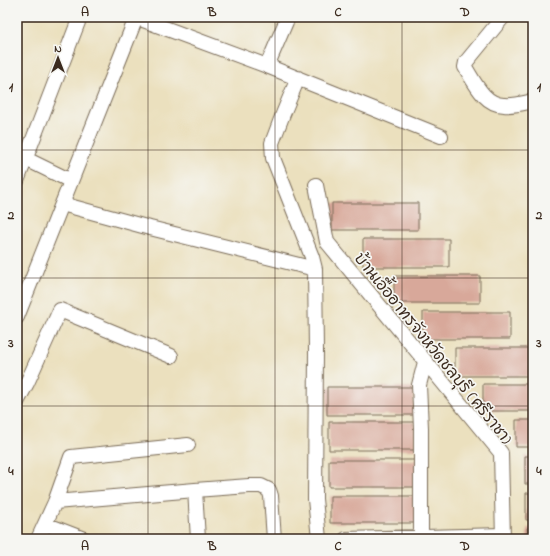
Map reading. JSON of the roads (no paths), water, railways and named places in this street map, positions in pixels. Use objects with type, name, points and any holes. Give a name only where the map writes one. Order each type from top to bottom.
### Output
[{"type":"street","points":[[17,181],[80,17]]},
{"type":"street","points":[[17,317],[22,288],[62,204],[136,17],[298,78],[441,136]]},
{"type":"street","points":[[266,66],[288,17]]},
{"type":"street","points":[[502,17],[466,62],[465,67],[482,94],[495,103],[504,105],[533,101]]},
{"type":"street","points":[[298,78],[272,143],[273,158],[312,257],[315,269],[315,499],[319,539]]},
{"type":"street","points":[[26,158],[71,181]]},
{"type":"street","name":"บ้านเอื้ออาทรจังหวัดชลบุรี (ศรีราชา)","points":[[316,185],[327,242],[501,453],[503,537]]},
{"type":"street","points":[[62,204],[157,230],[315,269]]},
{"type":"street","points":[[17,402],[60,310],[171,356]]},
{"type":"street","points":[[422,537],[420,385],[425,362]]},
{"type":"street","points":[[38,539],[55,502],[71,458],[188,445]]},
{"type":"street","points":[[55,502],[261,486],[269,490],[271,496],[274,539]]},
{"type":"street","points":[[195,490],[198,539]]},
{"type":"street","points":[[44,524],[84,539]]},
{"type":"street","points":[[346,539],[503,537]]}]
